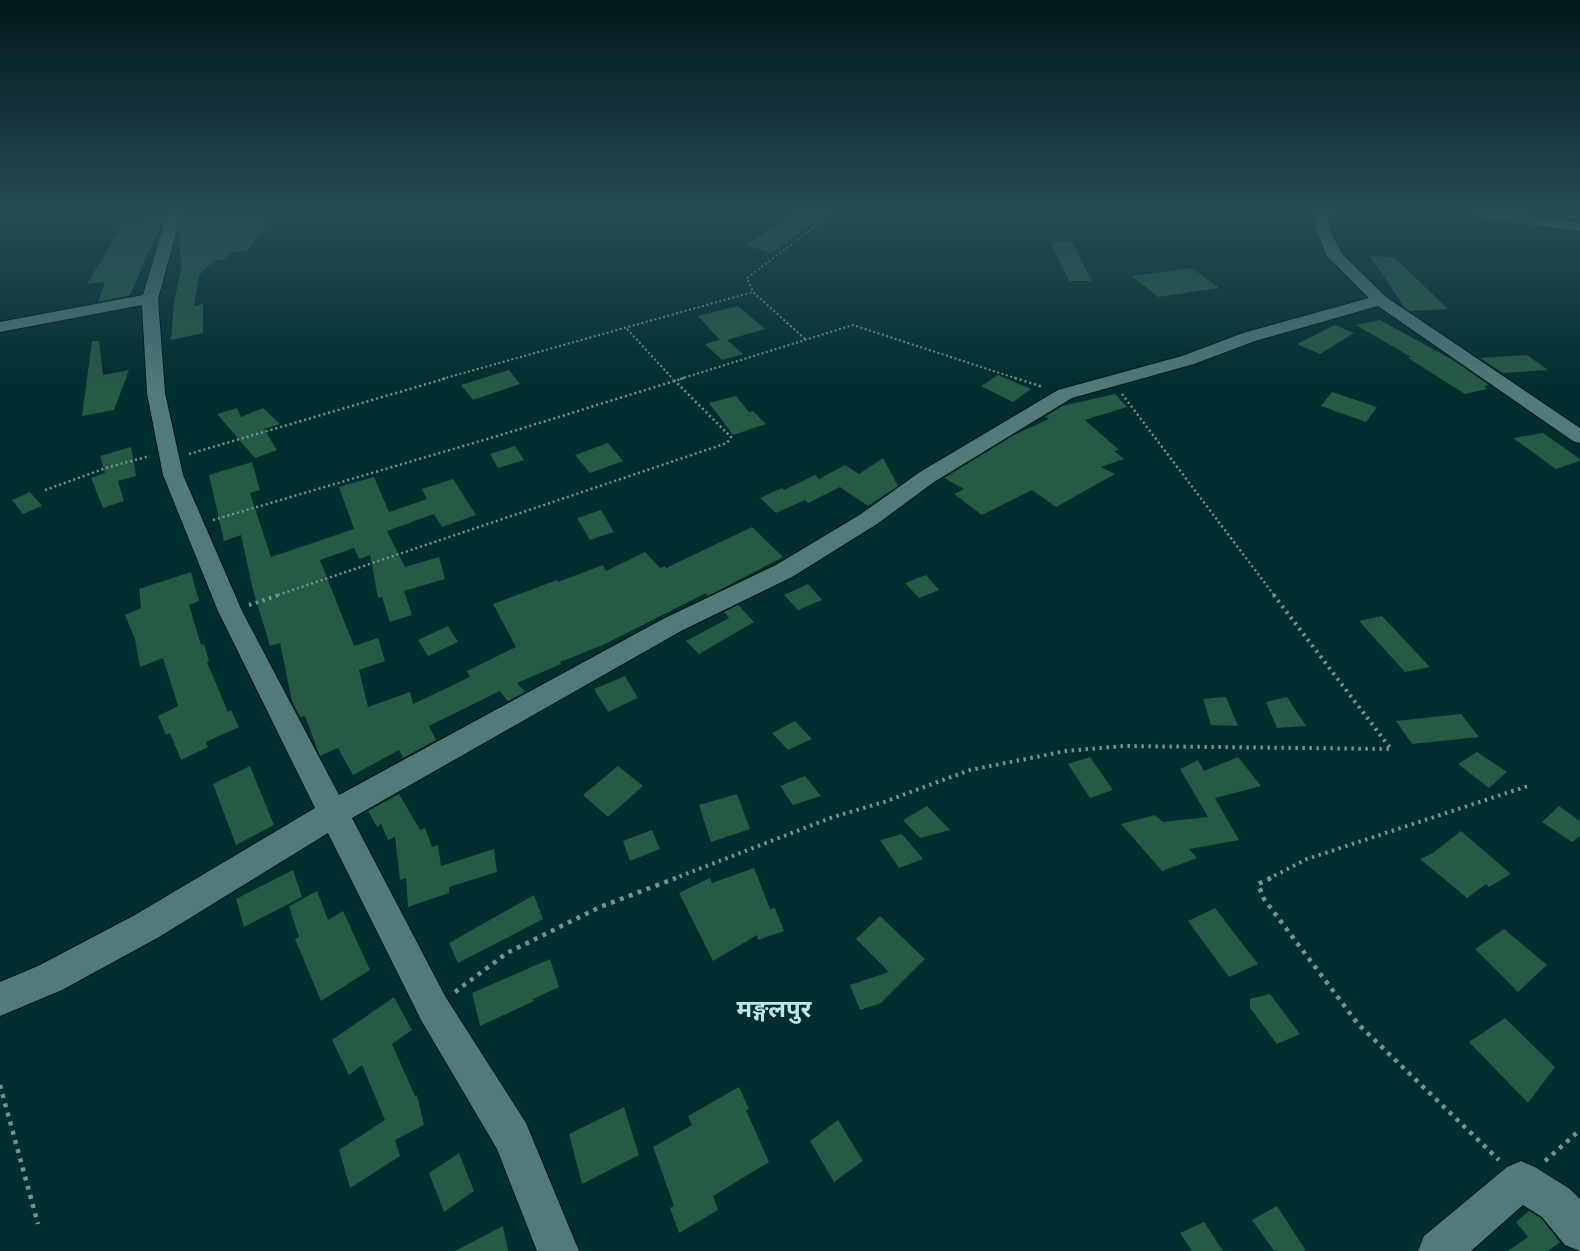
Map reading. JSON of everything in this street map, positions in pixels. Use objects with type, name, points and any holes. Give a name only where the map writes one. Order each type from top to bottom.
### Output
[{"type":"street","points":[[158,272],[150,299],[154,378],[168,456],[194,526],[230,611],[433,1008],[512,1137],[558,1251]]},
{"type":"street","points":[[1352,272],[1380,300],[1580,437]]},
{"type":"street","points":[[0,327],[150,299]]},
{"type":"street","points":[[0,1000],[50,978],[146,926],[334,813],[672,625],[784,571],[868,519],[927,477],[1065,394],[1188,360],[1249,337],[1380,300]]},
{"type":"street","points":[[1439,1251],[1521,1181],[1556,1203],[1580,1230]]},
{"type":"path","points":[[754,272],[747,278],[753,292],[805,339]]},
{"type":"path","points":[[45,490],[108,468],[168,456],[627,329],[753,292]]},
{"type":"path","points":[[194,526],[675,382],[805,339],[853,326],[1065,394]]},
{"type":"path","points":[[230,611],[727,443],[731,436],[675,382],[627,329]]},
{"type":"path","points":[[433,1008],[508,953],[600,907],[833,817],[884,802],[970,770],[1066,751],[1124,746],[1391,749],[1112,382]]},
{"type":"path","points":[[1531,785],[1307,859],[1258,884],[1264,900],[1358,1024],[1521,1181],[1580,1130]]},
{"type":"path","points":[[0,1085],[38,1224]]},
{"type":"building","points":[[94,272],[140,272],[130,295],[98,302],[105,282],[87,284]]},
{"type":"building","points":[[180,272],[202,272],[199,275],[194,306],[203,304],[203,333],[171,340],[174,303]]},
{"type":"building","points":[[1065,272],[1088,272],[1092,281],[1069,281]]},
{"type":"building","points":[[1159,272],[1198,272],[1219,288],[1158,297],[1132,276]]},
{"type":"building","points":[[1381,272],[1410,272],[1448,309],[1410,311],[1404,307]]},
{"type":"building","points":[[738,306],[765,329],[727,340],[743,354],[722,360],[705,344],[720,340],[698,316]]},
{"type":"building","points":[[1380,320],[1453,360],[1489,385],[1484,386],[1487,389],[1465,394],[1408,358],[1411,357],[1356,325]]},
{"type":"building","points":[[1335,325],[1354,333],[1320,354],[1297,344]]},
{"type":"building","points":[[92,341],[99,341],[103,375],[129,370],[114,410],[82,416]]},
{"type":"building","points":[[1527,355],[1548,370],[1503,373],[1480,358]]},
{"type":"building","points":[[509,370],[520,384],[473,400],[461,385]]},
{"type":"building","points":[[998,375],[1031,389],[1013,402],[981,386]]},
{"type":"building","points":[[1332,392],[1377,407],[1366,422],[1321,406]]},
{"type":"building","points":[[1115,394],[1127,407],[1085,420],[1119,450],[1114,451],[1124,459],[1101,467],[1115,474],[1056,507],[1032,490],[982,515],[954,494],[964,489],[944,478],[1014,435],[1049,419],[1045,417],[1062,406]]},
{"type":"building","points":[[736,396],[749,412],[753,411],[766,424],[733,435],[709,403]]},
{"type":"building","points":[[237,408],[241,417],[263,408],[280,424],[264,429],[277,450],[255,458],[217,414]]},
{"type":"building","points":[[1543,433],[1580,459],[1580,461],[1556,469],[1513,438]]},
{"type":"building","points":[[608,443],[623,461],[590,473],[575,455]]},
{"type":"building","points":[[515,446],[524,460],[498,468],[490,454]]},
{"type":"building","points":[[131,447],[136,476],[118,481],[124,501],[103,508],[91,478],[105,473],[100,456]]},
{"type":"building","points":[[883,458],[898,486],[868,506],[840,487],[808,503],[805,500],[776,513],[760,498],[782,488],[784,490],[815,475],[819,479],[845,465],[859,474]]},
{"type":"building","points":[[252,462],[260,490],[250,493],[271,557],[354,529],[339,487],[374,477],[389,512],[427,499],[422,489],[453,479],[476,515],[442,527],[434,514],[387,531],[405,567],[439,557],[445,579],[404,591],[412,615],[390,622],[382,597],[378,598],[370,555],[359,559],[354,548],[320,560],[354,646],[378,638],[385,661],[359,670],[368,707],[410,692],[413,704],[470,677],[467,671],[516,647],[493,604],[557,580],[558,582],[603,565],[606,571],[645,552],[660,568],[665,566],[666,568],[752,527],[783,557],[708,596],[706,593],[603,645],[560,662],[561,664],[517,683],[525,692],[508,701],[500,691],[429,726],[436,740],[403,758],[399,750],[353,775],[338,748],[320,756],[305,716],[300,717],[292,701],[280,643],[270,646],[253,590],[241,535],[224,541],[209,475]]},
{"type":"building","points":[[30,492],[42,506],[23,514],[12,500]]},
{"type":"building","points":[[601,510],[614,532],[590,540],[577,518]]},
{"type":"building","points":[[191,572],[199,601],[189,605],[201,645],[204,644],[209,661],[207,662],[228,712],[231,710],[239,727],[206,742],[208,747],[181,760],[170,733],[166,735],[158,716],[178,706],[163,658],[140,667],[135,639],[125,615],[141,608],[139,589]]},
{"type":"building","points":[[926,575],[939,590],[919,598],[905,583]]},
{"type":"building","points":[[808,584],[822,600],[798,610],[784,595]]},
{"type":"building","points":[[738,605],[754,622],[699,654],[686,641],[729,618],[724,612]]},
{"type":"building","points":[[1382,616],[1430,667],[1405,672],[1359,621]]},
{"type":"building","points":[[448,626],[458,642],[428,656],[418,640]]},
{"type":"building","points":[[625,676],[638,698],[608,712],[594,689]]},
{"type":"building","points":[[1226,697],[1238,726],[1211,725],[1203,699]]},
{"type":"building","points":[[1287,697],[1306,726],[1277,728],[1266,702]]},
{"type":"building","points":[[1461,714],[1479,737],[1412,744],[1396,721]]},
{"type":"building","points":[[795,721],[812,739],[788,750],[772,733]]},
{"type":"building","points":[[1477,752],[1507,772],[1489,788],[1458,764]]},
{"type":"building","points":[[1090,757],[1113,790],[1090,798],[1068,764]]},
{"type":"building","points":[[1238,757],[1261,786],[1215,798],[1239,840],[1189,849],[1197,858],[1162,871],[1121,824],[1155,815],[1163,822],[1208,817],[1180,769],[1198,760],[1204,771]]},
{"type":"building","points":[[250,766],[274,825],[236,845],[213,784]]},
{"type":"building","points":[[618,766],[643,786],[608,817],[583,795]]},
{"type":"building","points":[[805,776],[821,796],[793,805],[780,786]]},
{"type":"building","points":[[399,794],[420,830],[425,828],[432,847],[438,845],[441,866],[494,849],[497,872],[449,887],[449,893],[408,907],[406,878],[400,880],[395,837],[388,840],[381,824],[377,827],[368,811]]},
{"type":"building","points":[[737,794],[750,829],[711,842],[699,805]]},
{"type":"building","points":[[927,806],[950,830],[920,838],[903,820]]},
{"type":"building","points":[[1559,806],[1580,821],[1580,836],[1572,842],[1542,822]]},
{"type":"building","points":[[652,830],[660,849],[630,861],[623,841]]},
{"type":"building","points":[[1461,831],[1511,874],[1489,887],[1486,884],[1467,898],[1420,859],[1433,853]]},
{"type":"building","points":[[902,834],[923,859],[899,868],[880,840]]},
{"type":"building","points":[[754,868],[770,909],[775,908],[784,931],[758,940],[757,935],[713,961],[679,893],[710,878],[712,883]]},
{"type":"building","points":[[293,870],[302,897],[244,927],[236,899]]},
{"type":"building","points":[[317,891],[328,920],[343,911],[370,970],[321,1001],[295,939],[299,937],[289,906]]},
{"type":"building","points":[[534,895],[543,919],[458,963],[449,943]]},
{"type":"building","points":[[1215,908],[1258,964],[1229,977],[1188,921]]},
{"type":"building","points":[[880,916],[925,959],[881,1003],[860,1010],[850,985],[889,972],[856,939]]},
{"type":"building","points":[[1504,929],[1547,965],[1518,992],[1475,949]]},
{"type":"building","points":[[550,959],[559,987],[480,1026],[472,993]]},
{"type":"building","points":[[1270,994],[1300,1034],[1277,1044],[1250,1008],[1250,999]]},
{"type":"building","points":[[394,997],[412,1030],[392,1044],[415,1096],[417,1095],[424,1125],[395,1140],[400,1156],[350,1188],[339,1150],[385,1120],[362,1065],[349,1075],[332,1040]]},
{"type":"building","points":[[1505,1018],[1555,1067],[1528,1103],[1469,1042]]},
{"type":"building","points":[[739,1087],[749,1109],[746,1110],[769,1162],[713,1196],[718,1210],[679,1233],[670,1208],[674,1206],[653,1147],[692,1125],[688,1116]]},
{"type":"building","points":[[624,1107],[639,1155],[582,1184],[569,1134]]},
{"type":"building","points":[[838,1120],[863,1161],[834,1182],[810,1141]]},
{"type":"building","points":[[459,1153],[474,1191],[444,1212],[429,1173]]},
{"type":"building","points":[[1277,1206],[1306,1251],[1274,1251],[1252,1220]]},
{"type":"building","points":[[1529,1211],[1541,1218],[1560,1242],[1548,1251],[1508,1251],[1528,1237],[1516,1222]]},
{"type":"building","points":[[1204,1222],[1223,1251],[1192,1251],[1180,1233]]},
{"type":"building","points":[[503,1226],[508,1251],[455,1251]]},
{"type":"district","name":"मङ्गलपुर","points":[[774,1009]]}]
